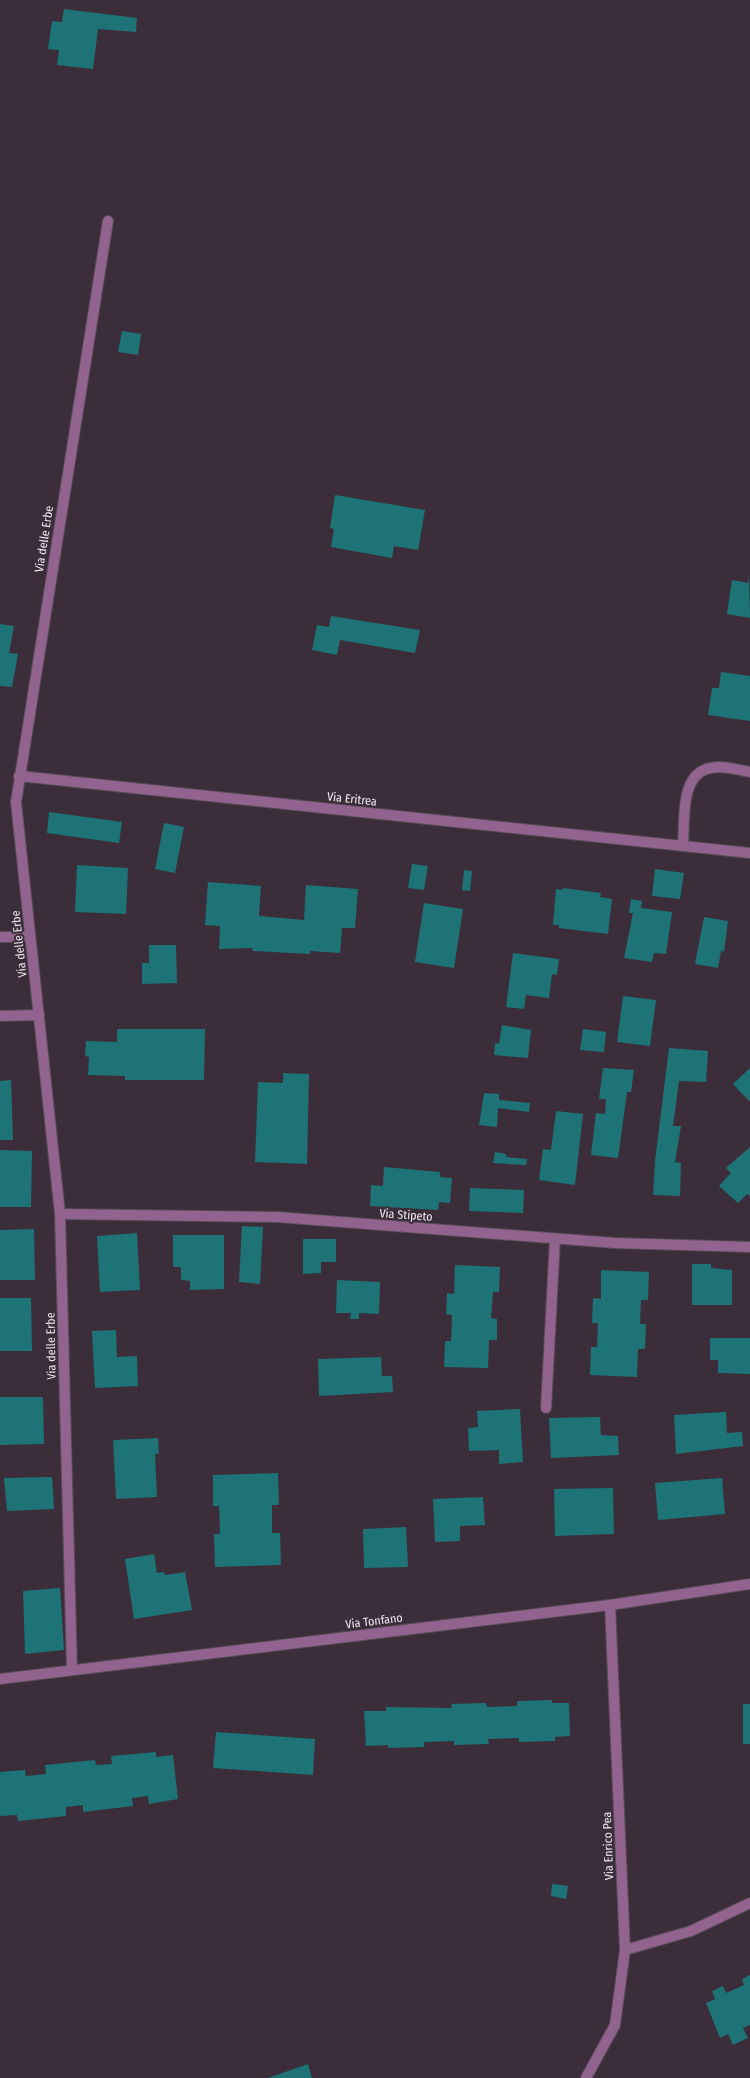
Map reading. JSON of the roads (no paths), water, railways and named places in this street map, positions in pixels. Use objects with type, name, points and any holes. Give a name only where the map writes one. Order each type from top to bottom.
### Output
[{"type":"street","name":"Via delle Erbe","points":[[72,1670],[60,1214],[16,802],[108,221]]},
{"type":"street","points":[[683,846],[690,782],[697,772],[711,767],[750,772]]},
{"type":"street","name":"Via Eritrea","points":[[19,776],[750,853]]},
{"type":"street","points":[[0,937],[30,937]]},
{"type":"street","points":[[0,1016],[39,1015]]},
{"type":"street","name":"Via Stipeto","points":[[60,1214],[277,1217],[616,1244],[750,1247]]},
{"type":"street","points":[[546,1408],[555,1239]]},
{"type":"street","name":"Via Tonfano","points":[[0,1679],[610,1605],[750,1584]]},
{"type":"street","name":"Via Enrico Pea","points":[[586,2078],[615,2025],[625,1950],[610,1605]]},
{"type":"street","points":[[625,1950],[691,1931],[750,1904]]}]
